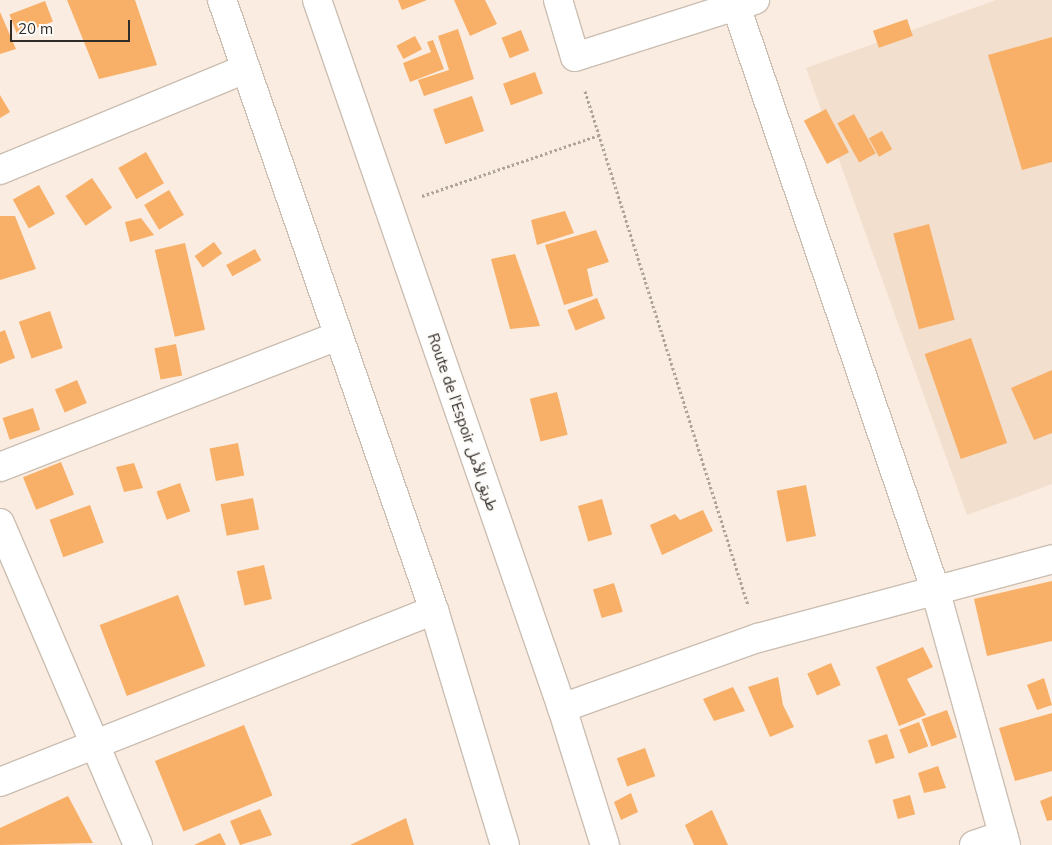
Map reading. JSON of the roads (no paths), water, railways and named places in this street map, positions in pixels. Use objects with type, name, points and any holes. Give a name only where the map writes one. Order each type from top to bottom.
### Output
[{"type":"main road","points":[[222,0],[243,70],[434,610],[505,845]]},
{"type":"main road","name":"Route de l’Espoir طريق الأمل","points":[[318,0],[562,708],[605,845]]},
{"type":"main road","points":[[558,0],[574,57],[746,3],[935,589],[1004,840],[974,845]]},
{"type":"main road","points":[[0,170],[243,70]]},
{"type":"main road","points":[[0,467],[337,336]]},
{"type":"main road","points":[[0,523],[92,745],[138,845]]},
{"type":"main road","points":[[562,708],[758,638],[1052,559]]},
{"type":"main road","points":[[0,782],[434,610]]}]
